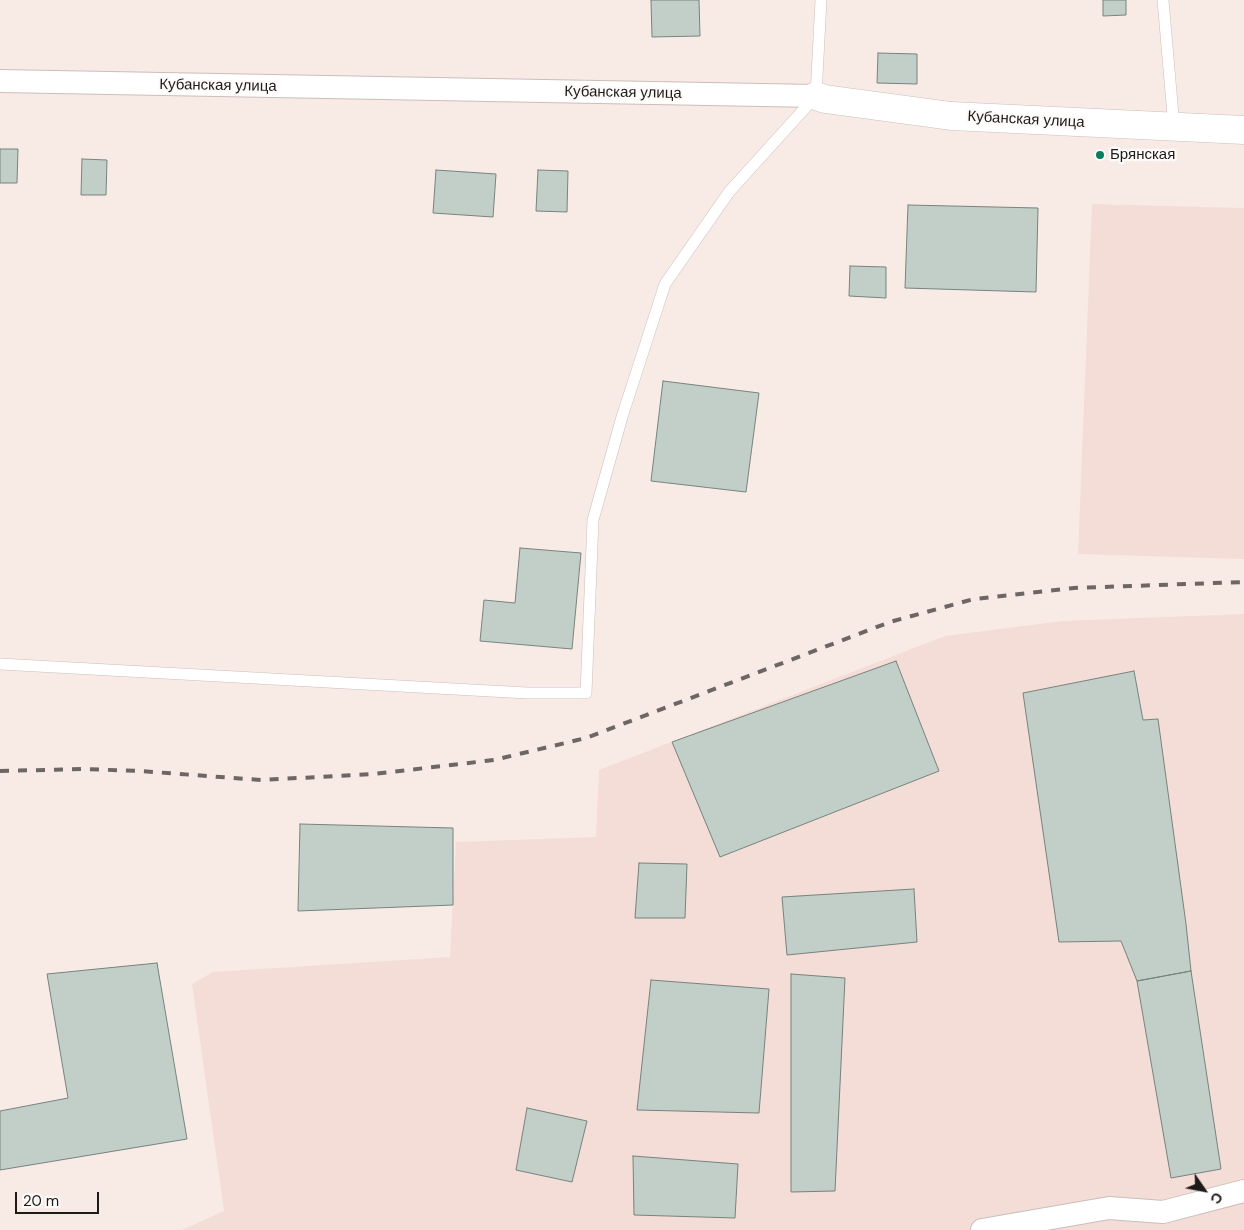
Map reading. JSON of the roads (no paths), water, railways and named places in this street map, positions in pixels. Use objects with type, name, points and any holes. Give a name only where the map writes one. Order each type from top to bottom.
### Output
[{"type":"main road","name":"Кубанская улица","points":[[816,96],[825,100],[951,116],[1244,130]]},
{"type":"street","name":"Кубанская улица","points":[[0,81],[816,96]]},
{"type":"street","points":[[982,1230],[1109,1208],[1162,1212],[1244,1192]]},
{"type":"lane","points":[[0,664],[527,693],[586,692],[593,520],[622,417],[665,284],[729,192],[816,96],[821,0]]},
{"type":"lane","points":[[1163,0],[1174,127]]},
{"type":"railway","points":[[0,771],[83,769],[140,771],[261,780],[374,774],[494,760],[586,738],[890,622],[974,599],[1074,588],[1244,582]]},
{"type":"place","name":"Брянская","points":[[1100,155]]}]
